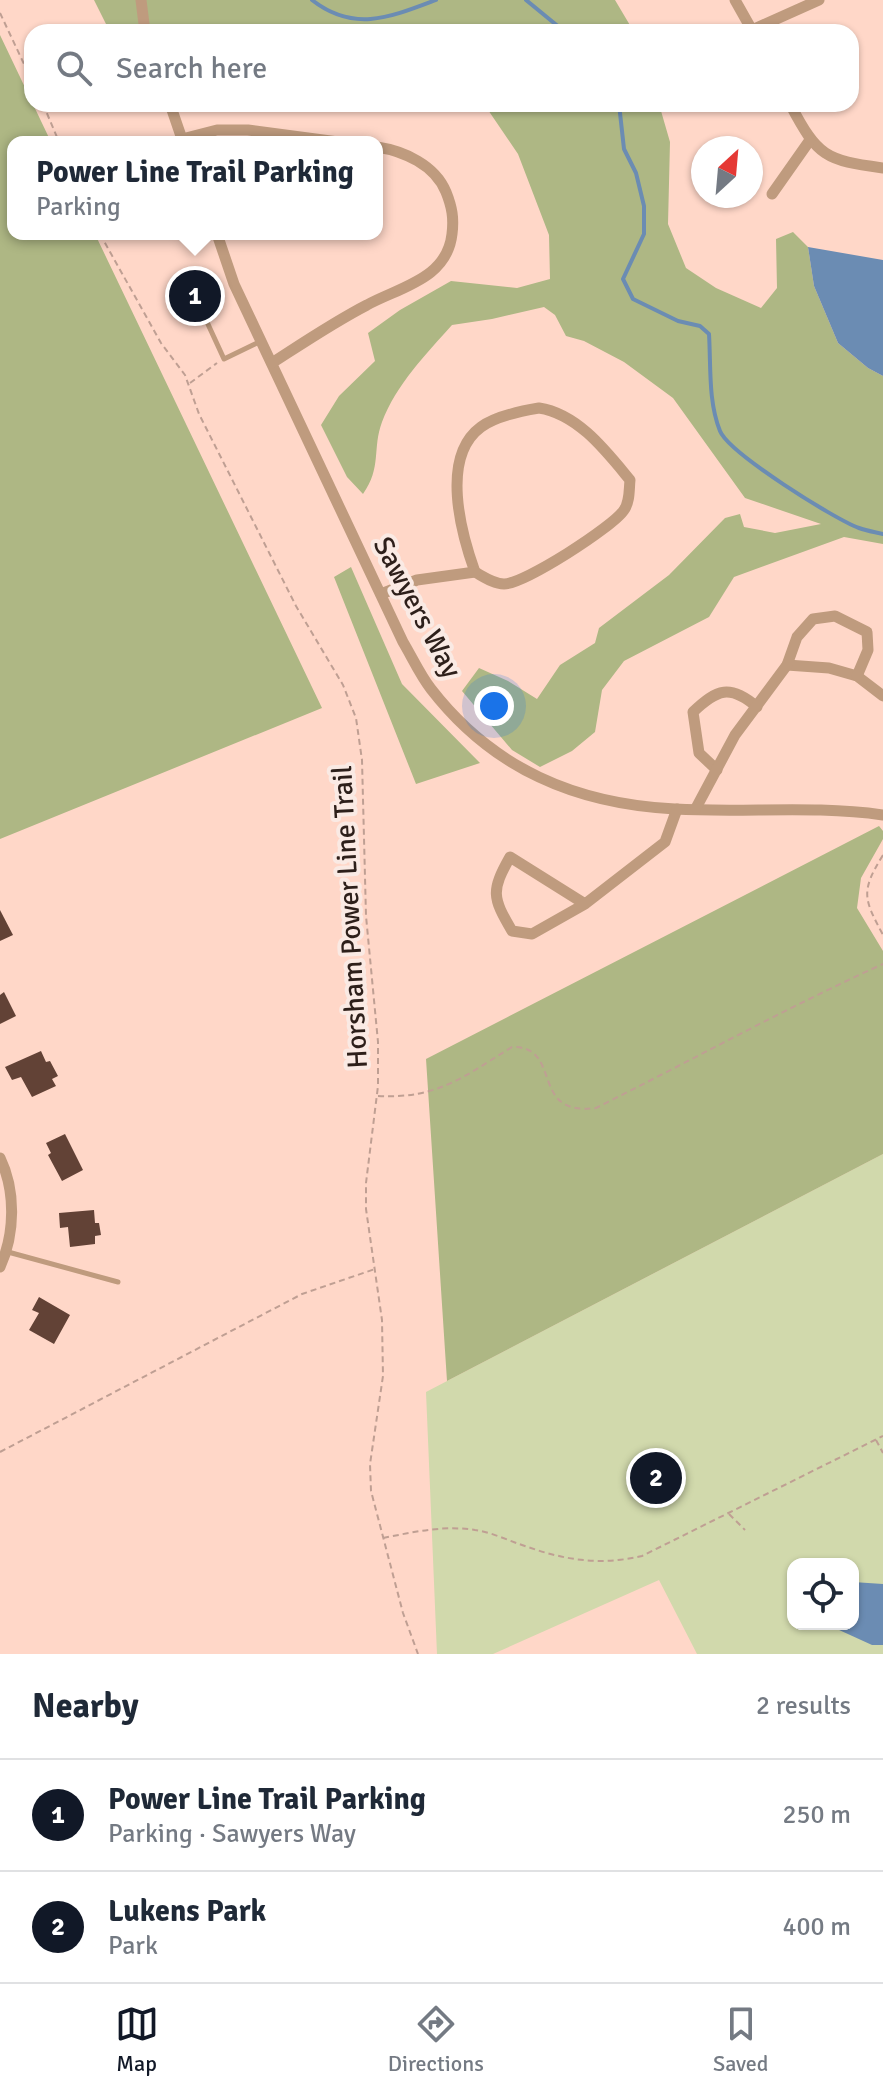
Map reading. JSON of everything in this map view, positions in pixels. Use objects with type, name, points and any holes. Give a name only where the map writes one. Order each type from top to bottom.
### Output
[{"type":"street","points":[[141,0],[144,24]]},
{"type":"street","points":[[735,0],[749,24]]},
{"type":"street","points":[[768,24],[819,0]]},
{"type":"street","points":[[173,112],[182,136]]},
{"type":"street","points":[[794,112],[810,140],[823,154],[836,160],[883,168]]},
{"type":"street","points":[[197,136],[217,130],[248,130],[293,136]]},
{"type":"street","points":[[772,194],[810,140]]},
{"type":"street","points":[[272,363],[368,304],[431,274],[445,258],[452,239],[454,215],[445,189],[432,171],[414,159],[383,148]]},
{"type":"street","name":"Sawyers Way","points":[[219,240],[234,284],[403,642],[429,687],[455,718],[484,745],[532,776],[584,796],[631,805],[677,809],[839,809],[883,815]]},
{"type":"street","points":[[381,594],[417,580],[475,572],[503,584],[519,581],[566,556],[624,511],[630,480],[615,461],[571,419],[555,411],[539,408],[523,410],[481,426],[471,438],[457,470],[457,495],[475,572]]},
{"type":"street","points":[[696,808],[735,735],[787,665],[797,637],[813,619],[835,616],[867,632],[868,650],[857,676]]},
{"type":"street","points":[[787,665],[829,668],[857,676],[883,696]]},
{"type":"street","points":[[717,770],[699,753],[693,712],[708,698],[723,692],[742,694],[757,707]]},
{"type":"street","points":[[585,904],[510,857],[495,883],[495,903],[512,931],[532,934],[585,904],[665,842],[677,809]]},
{"type":"street","points":[[0,1158],[6,1170],[12,1222],[7,1252],[0,1267]]},
{"type":"lane","points":[[195,296],[224,359],[262,341]]},
{"type":"lane","points":[[7,1252],[118,1282]]},
{"type":"path","points":[[0,13],[24,64]]},
{"type":"path","points":[[46,112],[56,136]]},
{"type":"path","name":"Horsham Power Line Trail","points":[[103,240],[161,343],[189,384],[206,428],[296,606],[343,685],[356,718],[362,760],[366,916],[378,1042],[366,1196],[382,1320],[383,1376],[370,1464],[371,1491],[403,1613],[418,1654]]},
{"type":"path","points":[[189,384],[207,368],[224,359]]},
{"type":"path","points":[[883,855],[868,885],[866,904],[883,935]]},
{"type":"path","points":[[376,1096],[423,1094],[445,1086],[512,1047],[523,1047],[536,1055],[554,1092],[566,1107],[581,1110],[596,1108],[823,991],[883,964]]},
{"type":"path","points":[[0,1452],[302,1294],[375,1269]]},
{"type":"path","points":[[382,1538],[435,1527],[477,1530],[555,1557],[584,1562],[616,1562],[642,1556],[883,1436]]},
{"type":"path","points":[[876,1440],[883,1453]]},
{"type":"path","points":[[728,1514],[745,1530]]},
{"type":"green space","points":[[94,0],[615,0],[629,24],[106,24]]},
{"type":"green space","points":[[0,35],[24,85],[24,112],[37,112],[48,136],[7,136],[7,240],[98,240],[322,708],[0,839]]},
{"type":"green space","points":[[489,112],[661,112],[670,142],[668,224],[686,268],[716,288],[761,308],[777,288],[776,239],[793,232],[808,247],[814,286],[838,343],[868,368],[883,376],[883,544],[844,537],[734,577],[709,617],[624,661],[602,690],[595,732],[572,751],[540,767],[512,750],[462,691],[479,668],[537,699],[560,665],[595,643],[599,628],[669,575],[725,518],[740,514],[744,527],[775,533],[821,524],[745,498],[673,398],[624,362],[584,341],[566,336],[555,315],[544,307],[452,325],[412,370],[388,408],[379,432],[373,475],[363,494],[347,477],[321,425],[339,396],[375,361],[368,333],[400,310],[451,281],[517,288],[550,279],[549,235],[518,154]]},
{"type":"green space","points":[[351,567],[402,684],[480,763],[416,784],[334,577]]},
{"type":"green space","points":[[879,826],[883,839],[861,878],[857,908],[883,951],[883,1154],[447,1381],[426,1059]]},
{"type":"green space","points":[[883,1154],[883,1654],[697,1654],[659,1580],[493,1654],[437,1654],[426,1392]]},
{"type":"water","points":[[808,247],[883,260],[883,376],[868,368],[838,343],[814,286]]},
{"type":"water","points":[[859,1582],[883,1584],[883,1645],[872,1645],[839,1630],[859,1630]]},
{"type":"building","points":[[0,910],[13,935],[0,941]]},
{"type":"building","points":[[4,992],[16,1016],[0,1024],[0,995]]},
{"type":"building","points":[[41,1051],[58,1076],[52,1079],[56,1086],[32,1097],[21,1077],[12,1080],[5,1067]]},
{"type":"building","points":[[65,1134],[83,1170],[62,1181],[48,1155],[51,1153],[46,1143]]},
{"type":"building","points":[[94,1210],[95,1223],[99,1223],[101,1235],[95,1236],[95,1244],[70,1247],[68,1227],[60,1228],[59,1213]]},
{"type":"building","points":[[39,1297],[70,1315],[54,1344],[29,1330],[39,1313],[32,1310]]},
{"type":"waterway","points":[[312,0],[328,10],[358,19],[388,16],[436,0]]},
{"type":"waterway","points":[[526,0],[555,24]]},
{"type":"waterway","points":[[620,112],[624,149],[636,173],[644,206],[644,234],[623,279],[633,299],[678,321],[700,326],[709,334],[716,420],[728,441],[761,469],[828,512],[859,528],[883,534]]},
{"type":"place","name":"Power Line Trail Parking","points":[[195,296]]},
{"type":"place","name":"Lukens Park","points":[[656,1478]]}]
